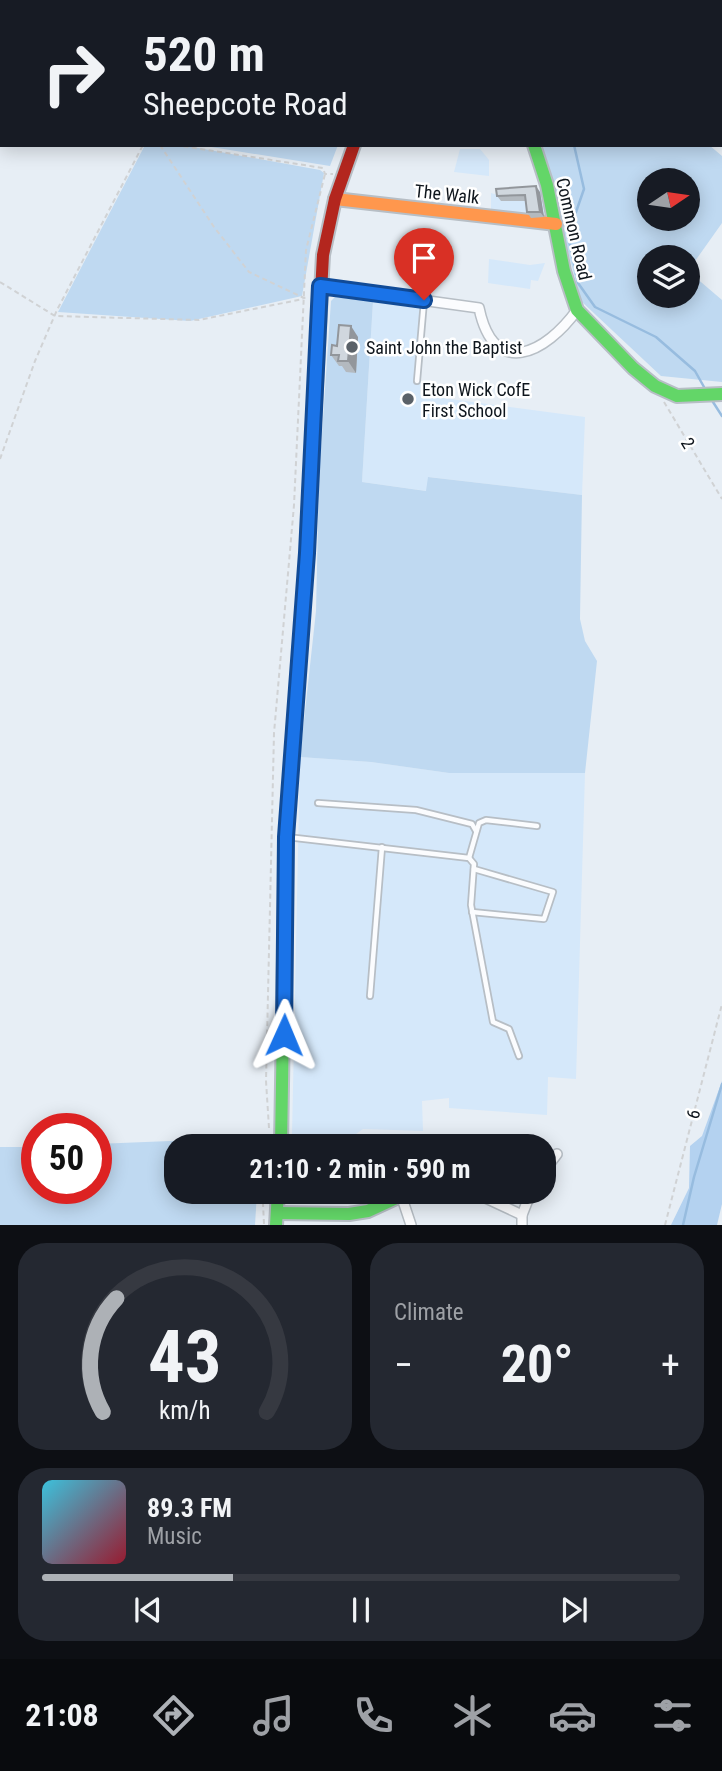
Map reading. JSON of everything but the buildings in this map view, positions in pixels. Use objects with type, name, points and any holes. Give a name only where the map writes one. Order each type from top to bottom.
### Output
[{"type":"main road","points":[[281,1134],[286,837],[307,553],[320,289],[323,255],[335,199],[353,147]]},
{"type":"main road","name":"Common Road","points":[[535,147],[547,185],[564,271],[577,310],[633,368],[655,386],[677,396],[722,394]]},
{"type":"main road","name":"The Walk","points":[[335,199],[556,224]]},
{"type":"main road","points":[[276,1219],[349,1214],[368,1211],[382,1204]]},
{"type":"street","points":[[320,289],[479,308],[482,325],[490,339],[505,351],[535,350],[566,326],[577,310]]},
{"type":"street","points":[[407,1204],[411,1225]]},
{"type":"street","points":[[495,1204],[522,1220]]},
{"type":"lane","points":[[417,381],[424,300]]},
{"type":"lane","points":[[318,803],[416,810],[471,824],[476,831]]},
{"type":"lane","points":[[469,858],[479,823],[485,820],[537,826]]},
{"type":"lane","points":[[286,837],[469,858],[474,864],[472,912],[493,1022],[509,1030],[519,1056]]},
{"type":"lane","points":[[370,996],[382,847]]},
{"type":"lane","points":[[472,912],[544,919],[553,892],[474,869]]},
{"type":"path","points":[[0,459],[35,361],[55,316],[142,147]]},
{"type":"path","points":[[161,147],[214,228],[250,272],[304,298]]},
{"type":"path","points":[[189,147],[323,168],[325,174],[306,250],[295,505],[274,733],[266,1080],[270,1133]]},
{"type":"path","points":[[0,282],[55,316],[199,320],[304,298],[320,289]]},
{"type":"path","name":"2","points":[[655,386],[722,499]]},
{"type":"path","name":"6","points":[[664,1225],[722,1004]]},
{"type":"path","points":[[263,1204],[264,1225]]},
{"type":"shaded area","points":[[144,147],[193,147],[320,170],[324,173],[302,296],[190,321],[58,312]]},
{"type":"shaded area","points":[[211,147],[337,147],[330,166]]},
{"type":"shaded area","points":[[541,147],[711,147],[722,156],[722,223],[700,254],[700,245],[637,245],[637,308],[700,308],[700,281],[722,300],[722,382],[661,376],[581,301]]},
{"type":"shaded area","points":[[460,149],[480,149],[489,160],[489,176],[454,172]]},
{"type":"shaded area","points":[[543,190],[547,214],[491,215],[491,193],[498,195]]},
{"type":"shaded area","points":[[489,259],[530,265],[545,263],[538,281],[531,280],[530,289],[488,283]]},
{"type":"shaded area","points":[[335,297],[373,301],[362,482],[426,491],[428,477],[582,495],[580,619],[585,641],[597,661],[585,773],[449,773],[371,762],[300,757],[316,611],[319,477],[331,301]]},
{"type":"shaded area","name":"Eton Wick CofE First School","points":[[373,301],[427,310],[424,312],[420,395],[585,417],[582,495],[429,477],[427,491],[362,482]]},
{"type":"shaded area","points":[[300,757],[371,762],[449,773],[585,773],[576,1079],[548,1077],[547,1115],[449,1108],[449,1098],[422,1101],[423,1131],[363,1129],[356,1134],[292,1134]]},
{"type":"shaded area","points":[[722,1081],[722,1204],[717,1225],[671,1225],[689,1188],[690,1146],[702,1136]]},
{"type":"shaded area","points":[[164,1141],[164,1204],[256,1204],[255,1225],[0,1225],[0,1147],[21,1147],[21,1204],[112,1204],[112,1143]]},
{"type":"waterway","points":[[574,147],[584,189],[568,235],[578,283],[595,307],[656,337],[695,371],[704,387]]},
{"type":"waterway","points":[[713,402],[722,416]]},
{"type":"waterway","points":[[683,1225],[694,1177],[722,1084]]},
{"type":"traffic: fast","points":[[535,147],[547,185],[564,271],[577,310],[633,368],[655,386],[677,396],[722,394]]},
{"type":"traffic: fast","points":[[281,1134],[286,837],[297,683]]},
{"type":"traffic: fast","points":[[276,1225],[277,1204]]},
{"type":"traffic: fast","points":[[277,1213],[349,1214],[368,1211],[383,1204]]},
{"type":"traffic: slow","points":[[335,199],[556,224]]},
{"type":"traffic: jam","points":[[297,683],[323,255],[335,199],[353,147]]},
{"type":"place","name":"Saint John the Baptist","points":[[352,347]]},
{"type":"place","name":"Eton Wick CofE First School","points":[[408,399]]},
{"type":"route","points":[[284,1035],[286,837],[307,553],[320,286],[424,300]]}]
